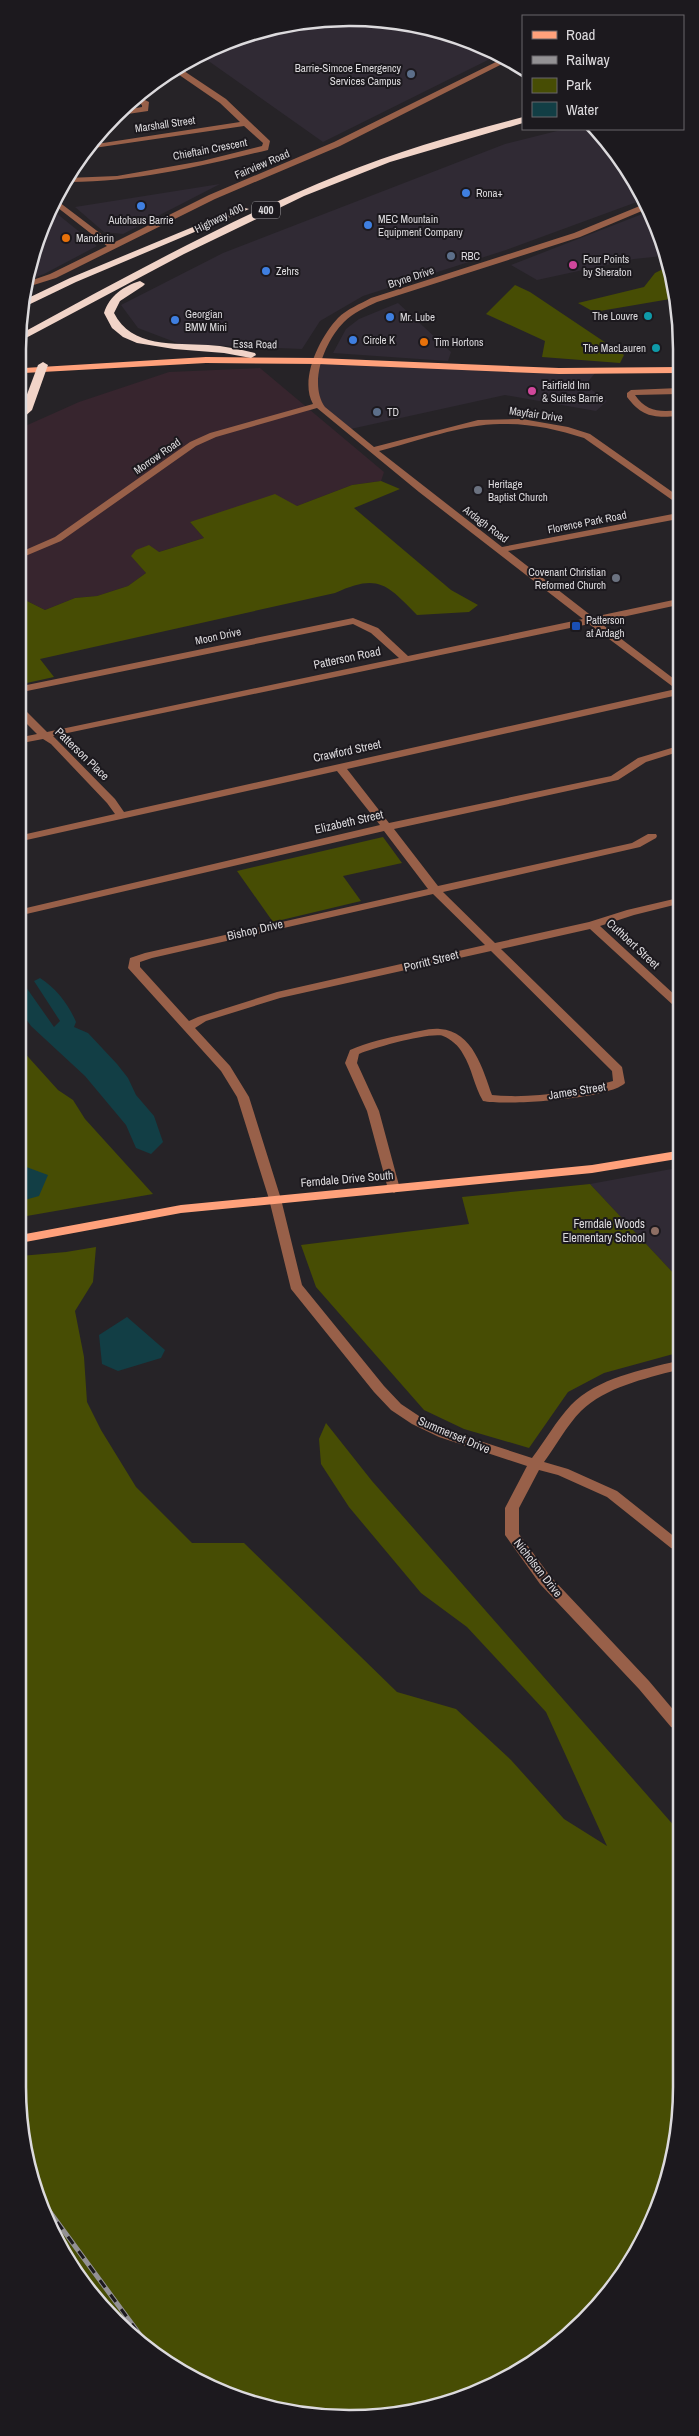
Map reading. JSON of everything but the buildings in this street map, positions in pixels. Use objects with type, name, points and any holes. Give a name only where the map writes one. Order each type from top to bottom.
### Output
[{"type":"highway","name":"Highway 400","points":[[27,335],[232,225],[323,185],[522,113]]},
{"type":"highway","name":"Highway 400","points":[[30,301],[74,280],[376,155],[522,113]]},
{"type":"highway","points":[[251,355],[220,349],[160,345],[139,340],[116,328],[110,317],[110,306],[118,297],[130,289],[323,185]]},
{"type":"highway","points":[[31,295],[74,280]]},
{"type":"highway","points":[[26,411],[42,367]]},
{"type":"main road","name":"Essa Road","points":[[26,369],[176,355],[251,355],[558,371],[673,370]]},
{"type":"main road","name":"Essa Road","points":[[42,367],[182,360],[319,359]]},
{"type":"main road","name":"Ferndale Drive South","points":[[26,1238],[156,1213],[275,1199],[582,1170],[673,1156]]},
{"type":"street","name":"Fairview Road","points":[[33,283],[53,276],[212,197],[337,144],[498,63]]},
{"type":"street","name":"Chieftain Crescent","points":[[75,180],[117,178],[202,163],[266,148],[267,143],[223,101],[183,73]]},
{"type":"street","points":[[131,111],[146,108],[146,104],[142,102]]},
{"type":"street","name":"Marshall Street","points":[[99,146],[246,123]]},
{"type":"street","points":[[61,206],[112,246]]},
{"type":"street","name":"Bryne Drive","points":[[319,359],[340,320],[354,310],[374,300],[578,235],[640,209]]},
{"type":"street","points":[[319,359],[313,387],[314,396],[319,405]]},
{"type":"street","points":[[673,391],[638,391],[631,393],[631,397],[642,408],[658,416],[673,414]]},
{"type":"street","name":"Ardagh Road","points":[[319,405],[372,450],[673,683]]},
{"type":"street","name":"Morrow Road","points":[[26,553],[58,540],[193,444],[212,435],[319,405]]},
{"type":"street","name":"Mayfair Drive","points":[[372,450],[478,423],[499,420],[522,422],[568,430],[587,436],[673,496]]},
{"type":"street","name":"Florence Park Road","points":[[500,550],[673,517]]},
{"type":"street","name":"Patterson Road","points":[[26,739],[673,603]]},
{"type":"street","name":"Moon Drive","points":[[26,688],[353,622],[366,624],[375,630],[406,659]]},
{"type":"street","name":"Crawford Street","points":[[26,837],[673,693]]},
{"type":"street","name":"Patterson Place","points":[[26,717],[44,735],[55,742],[111,801],[121,815]]},
{"type":"street","name":"Elizabeth Street","points":[[26,911],[387,827],[409,824],[614,778],[642,760],[673,751]]},
{"type":"street","name":"James Street","points":[[340,766],[436,891],[618,1070],[619,1083],[601,1089],[505,1101],[487,1098],[472,1056],[461,1042],[447,1033],[430,1033],[369,1046],[354,1052],[351,1063],[372,1111],[394,1189]]},
{"type":"street","name":"Bishop Drive","points":[[275,1199],[243,1097],[226,1069],[134,968],[134,960],[373,903],[436,891],[636,845],[652,836]]},
{"type":"street","name":"Porritt Street","points":[[187,1027],[202,1019],[277,995],[406,968],[592,925],[631,912],[673,903]]},
{"type":"street","name":"Cuthbert Street","points":[[592,925],[606,940],[673,999]]},
{"type":"street","name":"Summerset Drive","points":[[275,1199],[296,1286],[379,1389],[396,1407],[417,1421],[444,1434],[500,1454],[563,1472],[612,1494],[673,1543]]},
{"type":"street","name":"Nicholson Drive","points":[[673,1370],[625,1380],[598,1392],[576,1408],[536,1463],[512,1508],[512,1535],[545,1580],[644,1685],[673,1719]]},
{"type":"shaded area","points":[[350,26],[413,32],[453,43],[490,59],[323,142],[207,60],[246,43],[286,32]]},
{"type":"shaded area","points":[[561,130],[587,130],[618,170],[636,202],[506,250],[363,296],[320,321],[302,349],[180,344],[138,328],[121,305],[223,253],[505,144]]},
{"type":"shaded area","points":[[220,184],[123,234],[104,232],[75,207]]},
{"type":"shaded area","points":[[57,214],[97,246],[34,278],[43,246]]},
{"type":"shaded area","points":[[642,214],[659,256],[634,259],[537,280],[511,265]]},
{"type":"shaded area","points":[[398,303],[451,352],[448,361],[333,353],[346,329],[359,319]]},
{"type":"shaded area","points":[[318,361],[597,371],[585,385],[607,401],[596,411],[505,395],[346,430],[314,396]]},
{"type":"shaded area","points":[[260,368],[384,472],[381,481],[352,485],[297,506],[190,522],[204,538],[159,552],[132,556],[146,573],[128,586],[97,596],[75,598],[45,610],[26,600],[26,426],[79,402],[169,372]]},
{"type":"shaded area","name":"Ferndale Woods Elementary School","points":[[673,1169],[673,1273],[590,1184]]},
{"type":"green space","points":[[663,269],[669,299],[594,312],[578,303],[644,287],[655,273]]},
{"type":"green space","points":[[515,285],[530,292],[624,355],[620,363],[542,357],[545,341],[486,314]]},
{"type":"green space","points":[[381,481],[400,489],[354,508],[451,590],[478,605],[469,612],[417,615],[389,589],[372,583],[362,584],[335,593],[40,659],[54,677],[26,683],[26,600],[45,610],[75,598],[97,596],[128,586],[146,573],[131,556],[136,550],[149,545],[159,552],[204,538],[190,522],[275,494],[297,506],[352,485]]},
{"type":"green space","points":[[383,837],[402,863],[343,876],[361,901],[273,922],[237,871]]},
{"type":"green space","points":[[26,1055],[58,1090],[73,1100],[85,1119],[153,1194],[26,1216]]},
{"type":"green space","points":[[590,1184],[673,1273],[673,1354],[604,1373],[568,1392],[529,1448],[464,1429],[424,1410],[316,1287],[301,1245],[469,1224],[462,1197]]},
{"type":"green space","points":[[96,1247],[93,1282],[75,1311],[84,1357],[87,1402],[101,1430],[136,1487],[192,1543],[244,1543],[397,1692],[456,1709],[511,1760],[564,1819],[607,1846],[546,1712],[467,1627],[421,1593],[349,1507],[321,1464],[319,1439],[326,1423],[372,1481],[673,1825],[672,2108],[667,2150],[656,2190],[639,2229],[618,2266],[593,2300],[563,2330],[511,2366],[453,2393],[413,2404],[392,2407],[350,2410],[328,2409],[286,2404],[266,2399],[246,2393],[207,2376],[153,2343],[136,2330],[106,2300],[70,2248],[43,2190],[32,2150],[26,2086],[26,1255]]},
{"type":"water","points":[[40,978],[57,992],[70,1009],[76,1022],[74,1027],[88,1033],[117,1064],[128,1078],[136,1095],[154,1116],[163,1142],[151,1154],[136,1148],[126,1125],[85,1076],[31,1026],[26,1019],[26,987],[54,1027],[60,1021],[34,981]]},
{"type":"water","points":[[26,1167],[48,1175],[39,1196],[26,1200]]},
{"type":"water","points":[[127,1317],[165,1350],[161,1358],[118,1371],[102,1364],[99,1335]]},
{"type":"railway","points":[[56,2220],[137,2331]]},
{"type":"place","name":"Barrie-Simcoe Emergency Services Campus","points":[[411,74]]},
{"type":"place","name":"Rona+","points":[[466,193]]},
{"type":"place","name":"Autohaus Barrie","points":[[141,206]]},
{"type":"place","name":"MEC Mountain Equipment Company","points":[[368,225]]},
{"type":"place","name":"Mandarin","points":[[66,238]]},
{"type":"place","name":"RBC","points":[[451,256]]},
{"type":"place","name":"Four Points by Sheraton","points":[[573,265]]},
{"type":"place","name":"Zehrs","points":[[266,271]]},
{"type":"place","name":"The Louvre","points":[[648,316]]},
{"type":"place","name":"Mr. Lube","points":[[390,317]]},
{"type":"place","name":"Georgian BMW Mini","points":[[175,320]]},
{"type":"place","name":"Circle K","points":[[353,340]]},
{"type":"place","name":"Tim Hortons","points":[[424,342]]},
{"type":"place","name":"The MacLauren","points":[[656,348]]},
{"type":"place","name":"Fairfield Inn & Suites Barrie","points":[[532,391]]},
{"type":"place","name":"TD","points":[[377,412]]},
{"type":"place","name":"Heritage Baptist Church","points":[[478,490]]},
{"type":"place","name":"Covenant Christian Reformed Church","points":[[616,578]]},
{"type":"place","name":"Patterson at Ardagh","points":[[576,626]]},
{"type":"place","name":"Ferndale Woods Elementary School","points":[[655,1231]]}]
